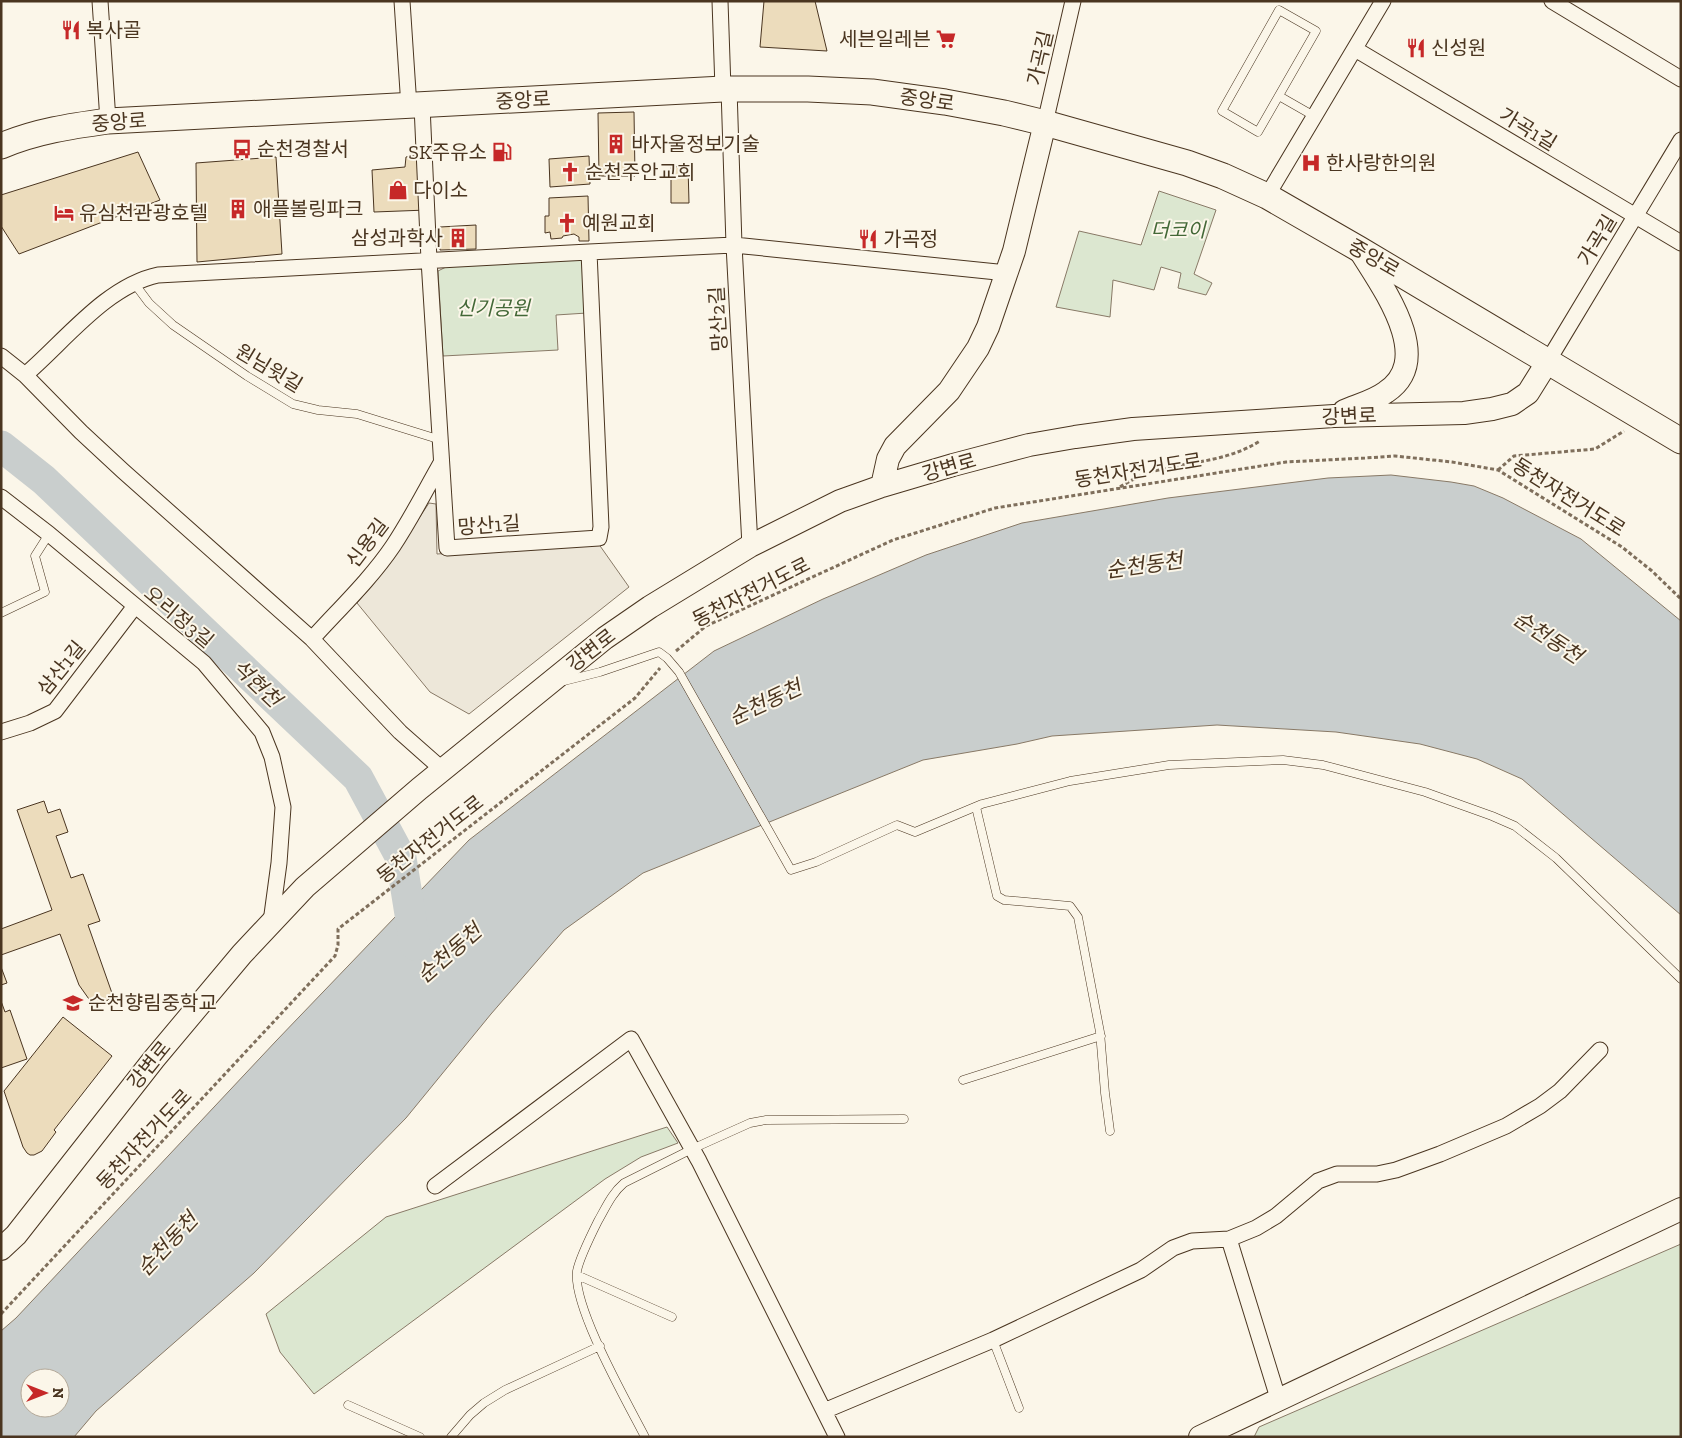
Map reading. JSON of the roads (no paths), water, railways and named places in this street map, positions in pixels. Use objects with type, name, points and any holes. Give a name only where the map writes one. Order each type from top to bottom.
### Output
[{"type":"main road","name":"중앙로","points":[[1,146],[21,138],[108,121],[726,89],[808,89],[872,92],[1004,112],[1187,163],[1223,176],[1267,196],[1681,441]]},
{"type":"main road","points":[[882,486],[884,470],[895,446],[949,391],[978,348],[988,327],[1007,273],[1030,193],[1046,123]]},
{"type":"main road","points":[[1334,416],[1387,392],[1404,372],[1408,352],[1404,330],[1391,303],[1359,249]]},
{"type":"main road","name":"강변로","points":[[1,1249],[16,1235],[154,1059],[271,922],[305,887],[419,789],[605,638],[750,546],[840,501],[882,486],[1019,448],[1075,437],[1133,429],[1334,416],[1464,413],[1492,409],[1512,404],[1528,393],[1548,361]]},
{"type":"main road","points":[[1200,1437],[1278,1398],[1681,1209]]},
{"type":"street","points":[[100,1],[108,121]]},
{"type":"street","name":"망산1길","points":[[402,1],[416,106],[429,260],[447,548],[599,538],[601,528],[589,252]]},
{"type":"street","name":"망산2길","points":[[720,1],[750,546]]},
{"type":"street","name":"가곡길","points":[[1046,123],[1073,1]]},
{"type":"street","points":[[1267,196],[1383,1]]},
{"type":"street","points":[[1552,1],[1681,79]]},
{"type":"street","name":"가곡1길","points":[[1355,48],[1681,243]]},
{"type":"street","name":"가곡길","points":[[1548,361],[1681,140]]},
{"type":"street","points":[[25,375],[80,322],[134,283],[144,278],[158,275],[734,245],[1007,273]]},
{"type":"street","points":[[1,356],[25,375],[116,465],[312,639],[400,732],[443,770]]},
{"type":"street","name":"신용길","points":[[312,639],[392,548],[441,463]]},
{"type":"street","name":"오리정3길","points":[[1,497],[49,534],[204,663],[262,732],[272,757],[284,807],[271,922]]},
{"type":"street","name":"삼산1길","points":[[1,732],[30,723],[55,711],[135,606]]},
{"type":"street","points":[[435,1186],[632,1039],[692,1149],[837,1437]]},
{"type":"street","points":[[824,1410],[994,1340],[1141,1270],[1173,1248],[1192,1241],[1229,1239],[1256,1228],[1276,1216],[1318,1181],[1337,1174],[1377,1174],[1396,1170],[1506,1126],[1540,1106],[1560,1091],[1600,1050]]},
{"type":"street","points":[[1229,1239],[1278,1398]]},
{"type":"lane","points":[[1279,10],[1316,31],[1279,96],[1258,132],[1222,111],[1279,10]]},
{"type":"lane","points":[[1279,96],[1314,116]]},
{"type":"lane","name":"원님윗길","points":[[134,283],[149,303],[173,325],[247,376],[294,404],[318,410],[357,414],[441,440]]},
{"type":"lane","points":[[1,613],[45,592],[35,556],[49,534]]},
{"type":"lane","points":[[550,684],[600,672],[659,652],[668,658],[679,672],[791,870],[816,862],[897,825],[915,832],[976,807],[1070,781],[1169,765],[1282,760],[1323,765],[1425,792],[1515,826],[1556,858],[1681,979]]},
{"type":"lane","points":[[976,807],[998,896],[1004,900],[1070,906],[1078,917],[1101,1036],[1110,1131]]},
{"type":"lane","points":[[963,1080],[1101,1036]]},
{"type":"lane","points":[[645,1437],[582,1308],[577,1288],[577,1270],[595,1227],[616,1190],[624,1183],[692,1149],[750,1123],[766,1120],[904,1119]]},
{"type":"lane","points":[[577,1275],[672,1317]]},
{"type":"lane","points":[[994,1340],[1019,1408]]},
{"type":"lane","points":[[451,1437],[470,1415],[484,1403],[505,1390],[600,1346]]},
{"type":"lane","points":[[348,1405],[406,1434],[420,1437]]},
{"type":"water","name":"순천동천","points":[[1391,475],[1474,486],[1503,498],[1581,539],[1681,621],[1681,915],[1522,779],[1477,759],[1420,744],[1336,732],[1217,725],[1052,736],[923,760],[643,873],[564,930],[491,1014],[406,1118],[254,1273],[96,1411],[74,1437],[1,1437],[1,1331],[16,1318],[276,1041],[469,840],[714,651],[823,599],[926,555],[1022,523],[1168,498],[1328,478]]},
{"type":"waterway","name":"석현천","points":[[1,446],[44,480],[358,778],[401,858],[415,945]]},
{"type":"place","name":"복사골","points":[[71,30]]},
{"type":"place","name":"세븐일레븐","points":[[946,39]]},
{"type":"place","name":"신성원","points":[[1416,48]]},
{"type":"place","name":"바자울정보기술","points":[[616,144]]},
{"type":"place","name":"순천경찰서","points":[[242,149]]},
{"type":"place","name":"SK주유소","points":[[502,152]]},
{"type":"place","name":"한사랑한의원","points":[[1311,163]]},
{"type":"place","name":"순천주안교회","points":[[570,172]]},
{"type":"place","name":"다이소","points":[[398,190]]},
{"type":"place","name":"애플볼링파크","points":[[238,209]]},
{"type":"place","name":"유심천관광호텔","points":[[64,213]]},
{"type":"place","name":"예원교회","points":[[567,223]]},
{"type":"place","name":"삼성과학사","points":[[458,238]]},
{"type":"place","name":"가곡정","points":[[868,239]]},
{"type":"place","name":"순천향림중학교","points":[[73,1003]]},
{"type":"park label","name":"더코이","points":[[1178,230]]},
{"type":"park label","name":"신기공원","points":[[493,308]]}]
